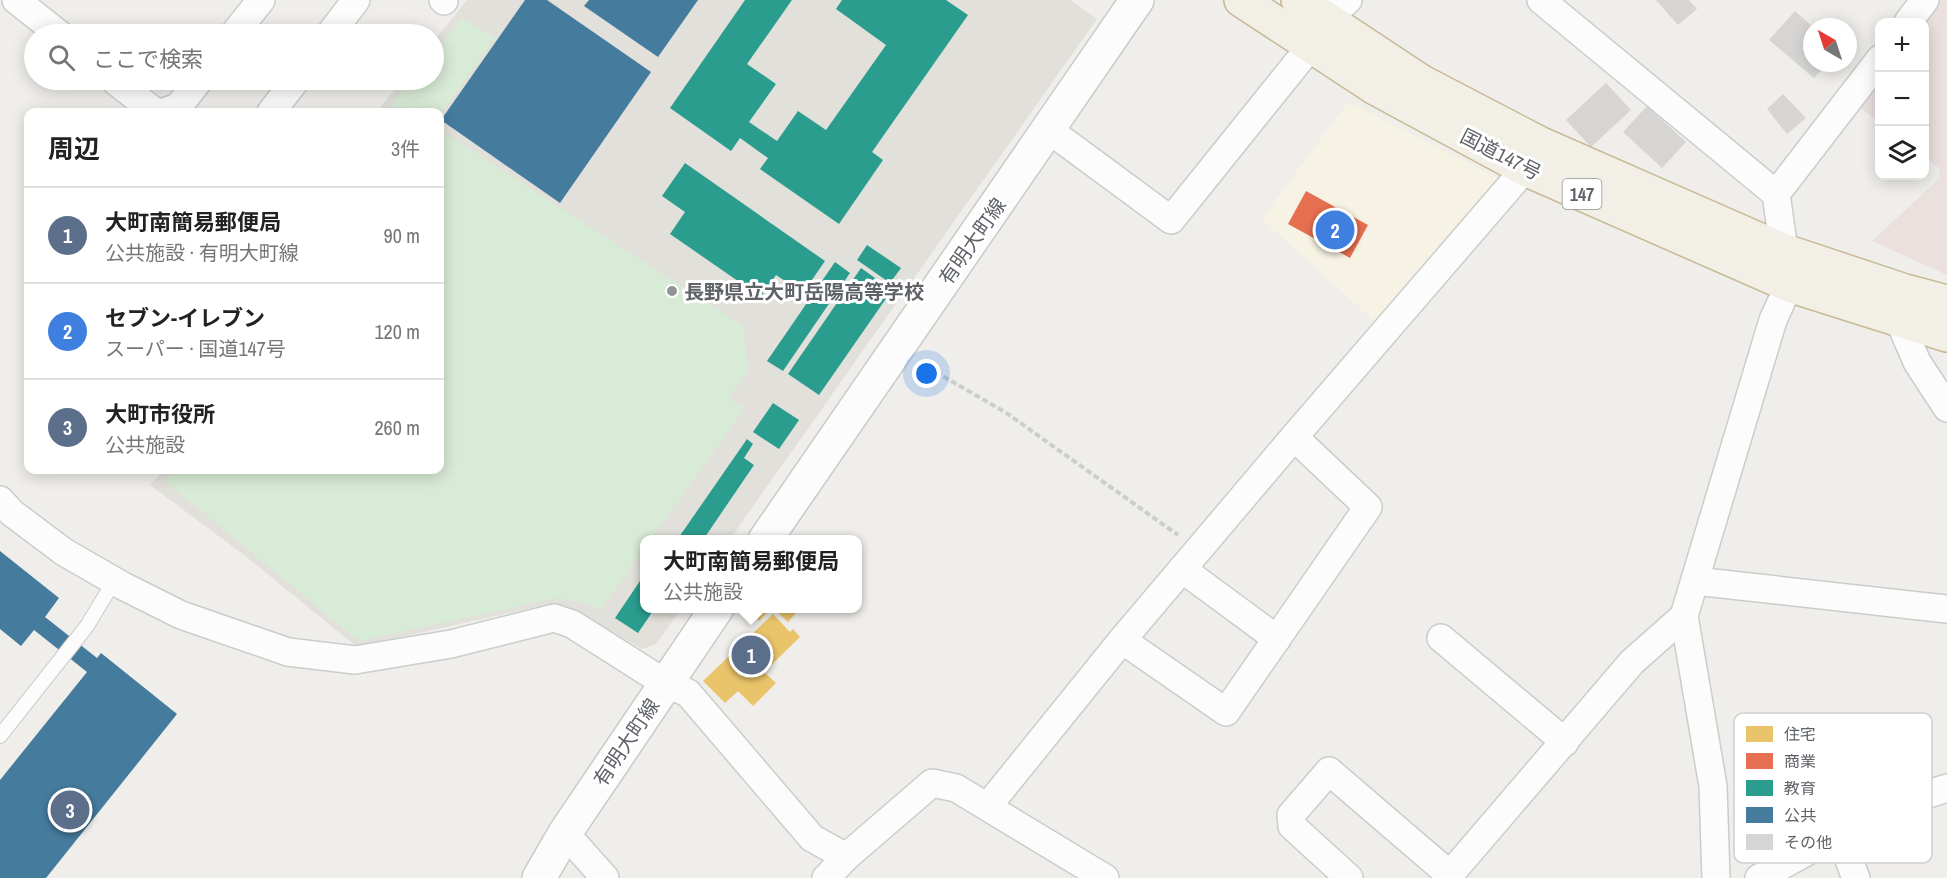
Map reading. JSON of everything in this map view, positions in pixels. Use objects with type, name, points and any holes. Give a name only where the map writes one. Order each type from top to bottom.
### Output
[{"type":"highway","name":"国道147号","points":[[1241,0],[1328,22],[1375,88],[1525,169],[1789,285],[1901,305],[1947,302]]},
{"type":"highway","name":"国道147号","points":[[1298,0],[1328,22],[1422,82],[1539,143],[1785,251],[1901,305],[1947,335]]},
{"type":"main road","name":"有明大町線","points":[[768,535],[1137,0]]},
{"type":"main road","name":"有明大町線","points":[[539,878],[565,833],[714,613]]},
{"type":"street","points":[[16,0],[46,24]]},
{"type":"street","points":[[242,24],[261,0]]},
{"type":"street","points":[[338,24],[356,0]]},
{"type":"street","points":[[1540,0],[1776,194],[1789,285],[1773,320],[1684,616],[1713,786],[1716,878]]},
{"type":"street","points":[[1911,18],[1925,0]]},
{"type":"street","points":[[1049,130],[1171,220],[1328,22]]},
{"type":"street","points":[[1776,194],[1875,65]]},
{"type":"street","points":[[132,90],[165,108]]},
{"type":"street","points":[[174,108],[190,90]]},
{"type":"street","points":[[274,108],[288,90]]},
{"type":"street","points":[[988,806],[1122,640],[1294,436],[1525,169]]},
{"type":"street","points":[[1901,305],[1917,362],[1947,408]]},
{"type":"street","points":[[1122,640],[1226,712],[1368,507],[1294,436]]},
{"type":"street","points":[[0,500],[12,513],[64,552],[114,580],[181,615],[288,652],[355,660],[451,644],[554,618],[572,624],[665,683],[688,693],[812,838],[846,857]]},
{"type":"street","points":[[1190,560],[1277,639]]},
{"type":"street","points":[[1695,581],[1947,609]]},
{"type":"street","points":[[1349,878],[1292,826],[1290,815],[1329,771],[1448,876],[1632,662],[1684,616]]},
{"type":"street","points":[[1441,638],[1565,742]]},
{"type":"street","points":[[826,878],[846,857],[932,783],[956,788],[1105,878]]},
{"type":"street","points":[[1932,793],[1947,788]]},
{"type":"street","points":[[565,833],[606,878]]},
{"type":"street","points":[[1759,878],[1786,863]]},
{"type":"street","points":[[1850,863],[1856,878]]},
{"type":"lane","points":[[0,736],[87,626],[114,580]]},
{"type":"path","points":[[897,349],[1005,412],[1190,560]]},
{"type":"shaded area","name":"長野県立大町岳陽高等学校","points":[[467,0],[1070,0],[1097,19],[733,535],[640,535],[640,613],[678,613],[656,644],[642,649],[578,612],[549,604],[357,647],[244,555],[150,485],[160,474],[444,474],[444,108],[379,108],[395,90],[444,90],[444,29]]},
{"type":"shaded area","points":[[1937,0],[1947,0],[1947,275],[1872,241],[1940,178],[1939,168],[1929,160],[1929,18],[1926,18]]},
{"type":"shaded area","points":[[1875,79],[1875,119],[1856,104]]},
{"type":"shaded area","points":[[1348,102],[1502,180],[1379,325],[1262,219]]},
{"type":"green space","points":[[462,18],[495,38],[444,109],[388,108],[404,90],[444,90],[444,40]]},
{"type":"green space","points":[[444,133],[743,326],[748,372],[728,398],[745,408],[654,535],[640,535],[640,555],[600,611],[587,603],[557,598],[359,641],[165,481],[171,474],[444,474]]},
{"type":"building: 住宅","points":[[751,613],[766,613],[759,621]]},
{"type":"building: 住宅","points":[[778,613],[796,613],[788,622]]},
{"type":"building: 住宅","points":[[773,614],[790,632],[793,629],[800,637],[764,672],[776,683],[753,706],[738,691],[725,703],[703,681]]},
{"type":"building: 商業","points":[[1306,191],[1368,225],[1350,258],[1288,224]]},
{"type":"building: 教育","points":[[745,0],[792,0],[747,64],[776,84],[749,122],[777,141],[798,111],[826,130],[886,45],[836,9],[842,0],[946,0],[968,15],[872,152],[883,160],[839,224],[760,169],[768,158],[740,138],[731,151],[670,108]]},
{"type":"building: 教育","points":[[685,163],[825,261],[803,293],[776,275],[761,297],[670,234],[685,212],[662,196]]},
{"type":"building: 教育","points":[[867,245],[901,268],[890,283],[857,260]]},
{"type":"building: 教育","points":[[835,262],[850,273],[783,371],[767,361]]},
{"type":"building: 教育","points":[[861,268],[892,290],[819,395],[788,374]]},
{"type":"building: 教育","points":[[773,403],[799,420],[779,449],[753,432]]},
{"type":"building: 教育","points":[[747,439],[753,444],[744,458],[754,465],[706,535],[680,535]]},
{"type":"building: 教育","points":[[640,581],[640,613],[652,613],[638,633],[615,618]]},
{"type":"building: 公共","points":[[525,0],[547,0],[651,72],[560,203],[444,122],[444,116]]},
{"type":"building: 公共","points":[[589,0],[698,0],[658,57],[584,6]]},
{"type":"building: 公共","points":[[0,551],[59,598],[45,617],[97,658],[101,653],[177,714],[46,878],[0,878],[0,780],[87,672],[34,630],[21,646],[0,629]]},
{"type":"building: その他","points":[[1656,0],[1689,0],[1697,9],[1678,25]]},
{"type":"building: その他","points":[[1795,11],[1803,18],[1803,69],[1769,40]]},
{"type":"building: その他","points":[[1807,72],[1820,72],[1814,78]]},
{"type":"building: その他","points":[[1606,83],[1631,110],[1591,147],[1566,120]]},
{"type":"building: その他","points":[[1783,94],[1806,118],[1787,134],[1767,109]]},
{"type":"building: その他","points":[[1647,106],[1686,142],[1662,168],[1623,132]]},
{"type":"place","name":"セブン-イレブン","points":[[1335,230]]},
{"type":"place","name":"長野県立大町岳陽高等学校","points":[[672,291]]},
{"type":"place","name":"大町南簡易郵便局","points":[[751,655]]},
{"type":"place","name":"大町市役所","points":[[70,810]]}]
